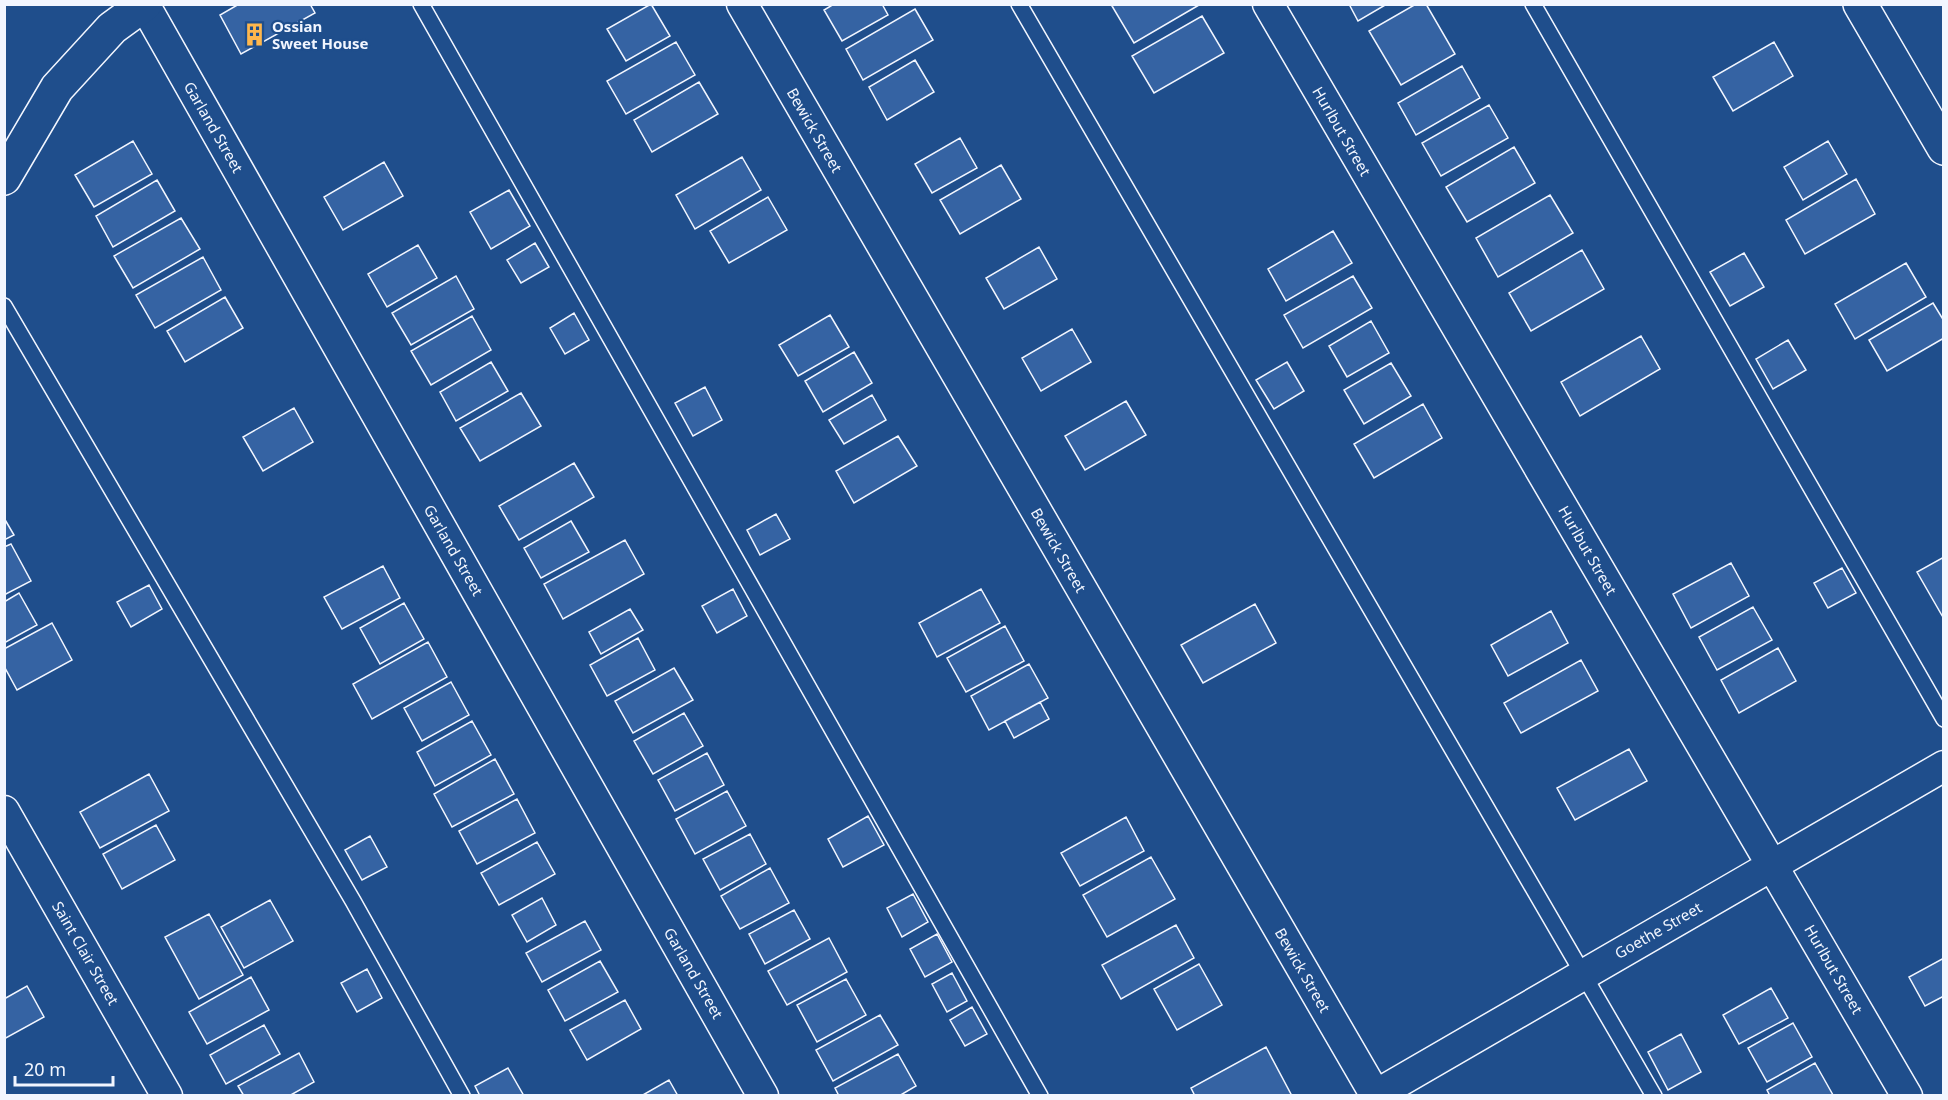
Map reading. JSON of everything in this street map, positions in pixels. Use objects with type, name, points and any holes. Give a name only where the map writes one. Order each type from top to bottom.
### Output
[{"type":"street","name":"Bewick Street","points":[[742,4],[1375,1095]]},
{"type":"street","name":"Hurlbut Street","points":[[1268,4],[1907,1095]]},
{"type":"street","points":[[1860,4],[1944,148]]},
{"type":"street","points":[[4,178],[57,88],[112,28],[145,5]]},
{"type":"street","name":"Garland Street","points":[[145,5],[763,1095]]},
{"type":"street","name":"Goethe Street","points":[[1375,1095],[1944,765]]},
{"type":"street","name":"Saint Clair Street","points":[[4,811],[167,1095]]},
{"type":"lane","points":[[421,4],[1040,1095]]},
{"type":"lane","points":[[1019,4],[1654,1095]]},
{"type":"lane","points":[[1533,4],[1944,719]]},
{"type":"lane","points":[[4,306],[353,901],[462,1095]]},
{"type":"building","name":"Ossian Sweet House","points":[[239,4],[310,4],[315,13],[241,54],[220,15]]},
{"type":"building","points":[[651,4],[670,36],[626,61],[607,29]]},
{"type":"building","points":[[834,4],[882,4],[888,15],[842,41],[824,10]]},
{"type":"building","points":[[1116,4],[1199,5],[1134,43],[1112,6]]},
{"type":"building","points":[[1349,4],[1387,4],[1358,21]]},
{"type":"building","points":[[1416,4],[1426,4],[1455,54],[1401,85],[1369,31]]},
{"type":"building","points":[[915,9],[933,40],[863,80],[846,49]]},
{"type":"building","points":[[1202,16],[1224,53],[1154,93],[1132,56]]},
{"type":"building","points":[[676,42],[695,75],[626,114],[607,81]]},
{"type":"building","points":[[1774,42],[1793,76],[1733,111],[1713,77]]},
{"type":"building","points":[[915,60],[934,92],[887,120],[869,87]]},
{"type":"building","points":[[1462,66],[1480,98],[1416,135],[1398,103]]},
{"type":"building","points":[[699,82],[718,114],[652,152],[634,120]]},
{"type":"building","points":[[1489,105],[1508,138],[1441,176],[1422,143]]},
{"type":"building","points":[[960,138],[977,168],[932,193],[915,164]]},
{"type":"building","points":[[133,141],[152,174],[94,207],[75,175]]},
{"type":"building","points":[[1828,141],[1847,174],[1803,200],[1784,167]]},
{"type":"building","points":[[1514,147],[1535,183],[1467,222],[1446,187]]},
{"type":"building","points":[[742,157],[761,190],[695,229],[676,195]]},
{"type":"building","points":[[384,162],[403,196],[343,230],[324,197]]},
{"type":"building","points":[[1001,165],[1021,199],[960,234],[940,200]]},
{"type":"building","points":[[1856,179],[1875,214],[1805,254],[1786,220]]},
{"type":"building","points":[[157,180],[175,211],[113,247],[96,216]]},
{"type":"building","points":[[509,190],[530,226],[491,249],[470,212]]},
{"type":"building","points":[[1550,195],[1573,233],[1498,277],[1476,238]]},
{"type":"building","points":[[768,197],[787,230],[729,263],[710,231]]},
{"type":"building","points":[[181,218],[200,249],[133,288],[114,256]]},
{"type":"building","points":[[1333,231],[1352,263],[1286,301],[1268,269]]},
{"type":"building","points":[[535,243],[549,267],[521,283],[507,260]]},
{"type":"building","points":[[418,245],[437,278],[387,307],[368,274]]},
{"type":"building","points":[[1039,247],[1057,279],[1004,309],[986,278]]},
{"type":"building","points":[[1582,250],[1604,289],[1531,331],[1509,293]]},
{"type":"building","points":[[1744,253],[1764,287],[1730,306],[1710,272]]},
{"type":"building","points":[[203,257],[221,290],[155,328],[136,295]]},
{"type":"building","points":[[1906,263],[1926,297],[1855,339],[1835,304]]},
{"type":"building","points":[[456,276],[474,309],[411,345],[392,313]]},
{"type":"building","points":[[1353,276],[1372,308],[1303,348],[1284,315]]},
{"type":"building","points":[[225,297],[243,328],[185,362],[167,331]]},
{"type":"building","points":[[1933,303],[1944,321],[1944,338],[1887,371],[1869,340]]},
{"type":"building","points":[[574,313],[589,340],[565,354],[550,328]]},
{"type":"building","points":[[830,315],[849,347],[798,376],[779,345]]},
{"type":"building","points":[[472,316],[491,350],[431,385],[411,351]]},
{"type":"building","points":[[1371,321],[1389,353],[1347,377],[1329,346]]},
{"type":"building","points":[[1072,329],[1091,362],[1041,391],[1022,358]]},
{"type":"building","points":[[1641,336],[1660,369],[1580,416],[1561,382]]},
{"type":"building","points":[[1788,340],[1806,370],[1773,389],[1756,359]]},
{"type":"building","points":[[854,352],[872,383],[823,412],[805,381]]},
{"type":"building","points":[[491,362],[508,391],[456,421],[440,392]]},
{"type":"building","points":[[1287,362],[1304,391],[1274,409],[1256,380]]},
{"type":"building","points":[[1391,363],[1411,396],[1364,424],[1344,390]]},
{"type":"building","points":[[705,387],[722,420],[693,436],[675,403]]},
{"type":"building","points":[[521,393],[541,426],[480,461],[460,428]]},
{"type":"building","points":[[872,395],[886,420],[844,444],[829,420]]},
{"type":"building","points":[[1126,401],[1146,435],[1085,470],[1065,436]]},
{"type":"building","points":[[1423,404],[1442,438],[1374,478],[1354,444]]},
{"type":"building","points":[[294,408],[313,442],[263,471],[243,437]]},
{"type":"building","points":[[898,436],[917,466],[854,503],[836,471]]},
{"type":"building","points":[[574,463],[594,497],[519,540],[499,506]]},
{"type":"building","points":[[776,514],[790,539],[760,555],[747,530]]},
{"type":"building","points":[[4,518],[14,535],[4,540]]},
{"type":"building","points":[[571,521],[589,552],[541,578],[524,548]]},
{"type":"building","points":[[625,540],[644,574],[563,619],[544,584]]},
{"type":"building","points":[[11,544],[31,581],[4,595],[4,547]]},
{"type":"building","points":[[1944,557],[1944,619],[1917,572]]},
{"type":"building","points":[[1731,563],[1749,596],[1691,628],[1673,594]]},
{"type":"building","points":[[383,566],[400,598],[342,629],[324,597]]},
{"type":"building","points":[[1842,568],[1856,593],[1828,608],[1814,583]]},
{"type":"building","points":[[149,585],[162,609],[131,627],[117,602]]},
{"type":"building","points":[[733,589],[747,616],[717,633],[702,606]]},
{"type":"building","points":[[981,589],[1000,623],[937,657],[919,623]]},
{"type":"building","points":[[19,593],[37,625],[4,643],[4,602]]},
{"type":"building","points":[[404,603],[424,639],[380,664],[360,628]]},
{"type":"building","points":[[1255,604],[1276,643],[1203,683],[1181,645]]},
{"type":"building","points":[[1753,607],[1772,640],[1717,670],[1699,637]]},
{"type":"building","points":[[630,609],[643,630],[601,654],[589,632]]},
{"type":"building","points":[[1551,611],[1568,643],[1508,676],[1491,645]]},
{"type":"building","points":[[52,623],[72,660],[17,690],[4,666],[4,649]]},
{"type":"building","points":[[1005,626],[1024,661],[966,692],[947,658]]},
{"type":"building","points":[[638,638],[655,670],[607,696],[590,665]]},
{"type":"building","points":[[428,642],[447,677],[372,719],[353,684]]},
{"type":"building","points":[[1778,648],[1796,681],[1739,713],[1721,680]]},
{"type":"building","points":[[1581,660],[1598,691],[1521,733],[1504,703]]},
{"type":"building","points":[[1029,664],[1048,698],[989,730],[971,696]]},
{"type":"building","points":[[674,668],[693,700],[633,733],[615,701]]},
{"type":"building","points":[[451,682],[469,715],[422,741],[404,708]]},
{"type":"building","points":[[1040,702],[1049,719],[1014,738],[1005,721]]},
{"type":"building","points":[[684,713],[703,746],[653,774],[634,741]]},
{"type":"building","points":[[472,721],[491,755],[435,786],[417,752]]},
{"type":"building","points":[[1629,749],[1647,781],[1575,820],[1557,788]]},
{"type":"building","points":[[707,753],[724,785],[675,811],[658,780]]},
{"type":"building","points":[[495,759],[514,794],[452,827],[434,794]]},
{"type":"building","points":[[149,774],[169,811],[100,848],[80,812]]},
{"type":"building","points":[[727,791],[746,826],[695,854],[676,819]]},
{"type":"building","points":[[517,799],[535,833],[477,864],[459,831]]},
{"type":"building","points":[[868,816],[884,845],[843,867],[828,839]]},
{"type":"building","points":[[1126,817],[1144,851],[1080,886],[1061,853]]},
{"type":"building","points":[[156,825],[175,860],[122,889],[103,854]]},
{"type":"building","points":[[750,834],[766,864],[720,890],[703,859]]},
{"type":"building","points":[[370,836],[387,867],[362,880],[345,850]]},
{"type":"building","points":[[537,842],[555,874],[499,905],[481,873]]},
{"type":"building","points":[[1151,857],[1175,899],[1107,937],[1083,895]]},
{"type":"building","points":[[770,868],[789,903],[740,929],[721,896]]},
{"type":"building","points":[[913,894],[928,922],[902,937],[887,908]]},
{"type":"building","points":[[542,898],[556,925],[527,942],[512,915]]},
{"type":"building","points":[[270,900],[293,941],[244,968],[221,927]]},
{"type":"building","points":[[794,910],[810,939],[765,964],[749,934]]},
{"type":"building","points":[[209,914],[243,975],[199,999],[165,937]]},
{"type":"building","points":[[585,921],[601,950],[542,982],[526,953]]},
{"type":"building","points":[[1176,925],[1194,958],[1121,999],[1102,965]]},
{"type":"building","points":[[937,934],[952,962],[925,977],[910,949]]},
{"type":"building","points":[[829,938],[847,972],[787,1005],[768,971]]},
{"type":"building","points":[[1944,958],[1944,996],[1925,1006],[1909,977]]},
{"type":"building","points":[[600,961],[618,992],[565,1021],[548,990]]},
{"type":"building","points":[[1199,964],[1222,1005],[1177,1030],[1154,989]]},
{"type":"building","points":[[367,969],[382,998],[357,1012],[341,983]]},
{"type":"building","points":[[952,973],[967,1001],[947,1012],[932,984]]},
{"type":"building","points":[[251,977],[269,1010],[207,1044],[189,1012]]},
{"type":"building","points":[[846,979],[866,1015],[817,1042],[797,1005]]},
{"type":"building","points":[[27,986],[44,1017],[4,1039],[4,999]]},
{"type":"building","points":[[1771,988],[1788,1018],[1739,1044],[1723,1015]]},
{"type":"building","points":[[625,1000],[641,1029],[587,1060],[570,1030]]},
{"type":"building","points":[[972,1007],[987,1034],[965,1046],[950,1020]]},
{"type":"building","points":[[880,1015],[898,1045],[833,1081],[816,1050]]},
{"type":"building","points":[[1793,1023],[1812,1057],[1767,1082],[1748,1048]]},
{"type":"building","points":[[264,1025],[280,1054],[226,1084],[210,1055]]},
{"type":"building","points":[[1681,1034],[1701,1072],[1668,1090],[1648,1052]]},
{"type":"building","points":[[1266,1047],[1292,1096],[1195,1096],[1191,1088]]},
{"type":"building","points":[[299,1053],[314,1082],[289,1096],[244,1096],[238,1086]]},
{"type":"building","points":[[898,1054],[916,1086],[899,1096],[839,1096],[835,1088]]},
{"type":"building","points":[[1815,1063],[1833,1095],[1770,1096],[1767,1090]]},
{"type":"building","points":[[508,1068],[524,1096],[480,1096],[475,1086]]},
{"type":"building","points":[[669,1080],[678,1096],[641,1096]]},
{"type":"place","name":"Ossian Sweet House","points":[[254,35]]}]
